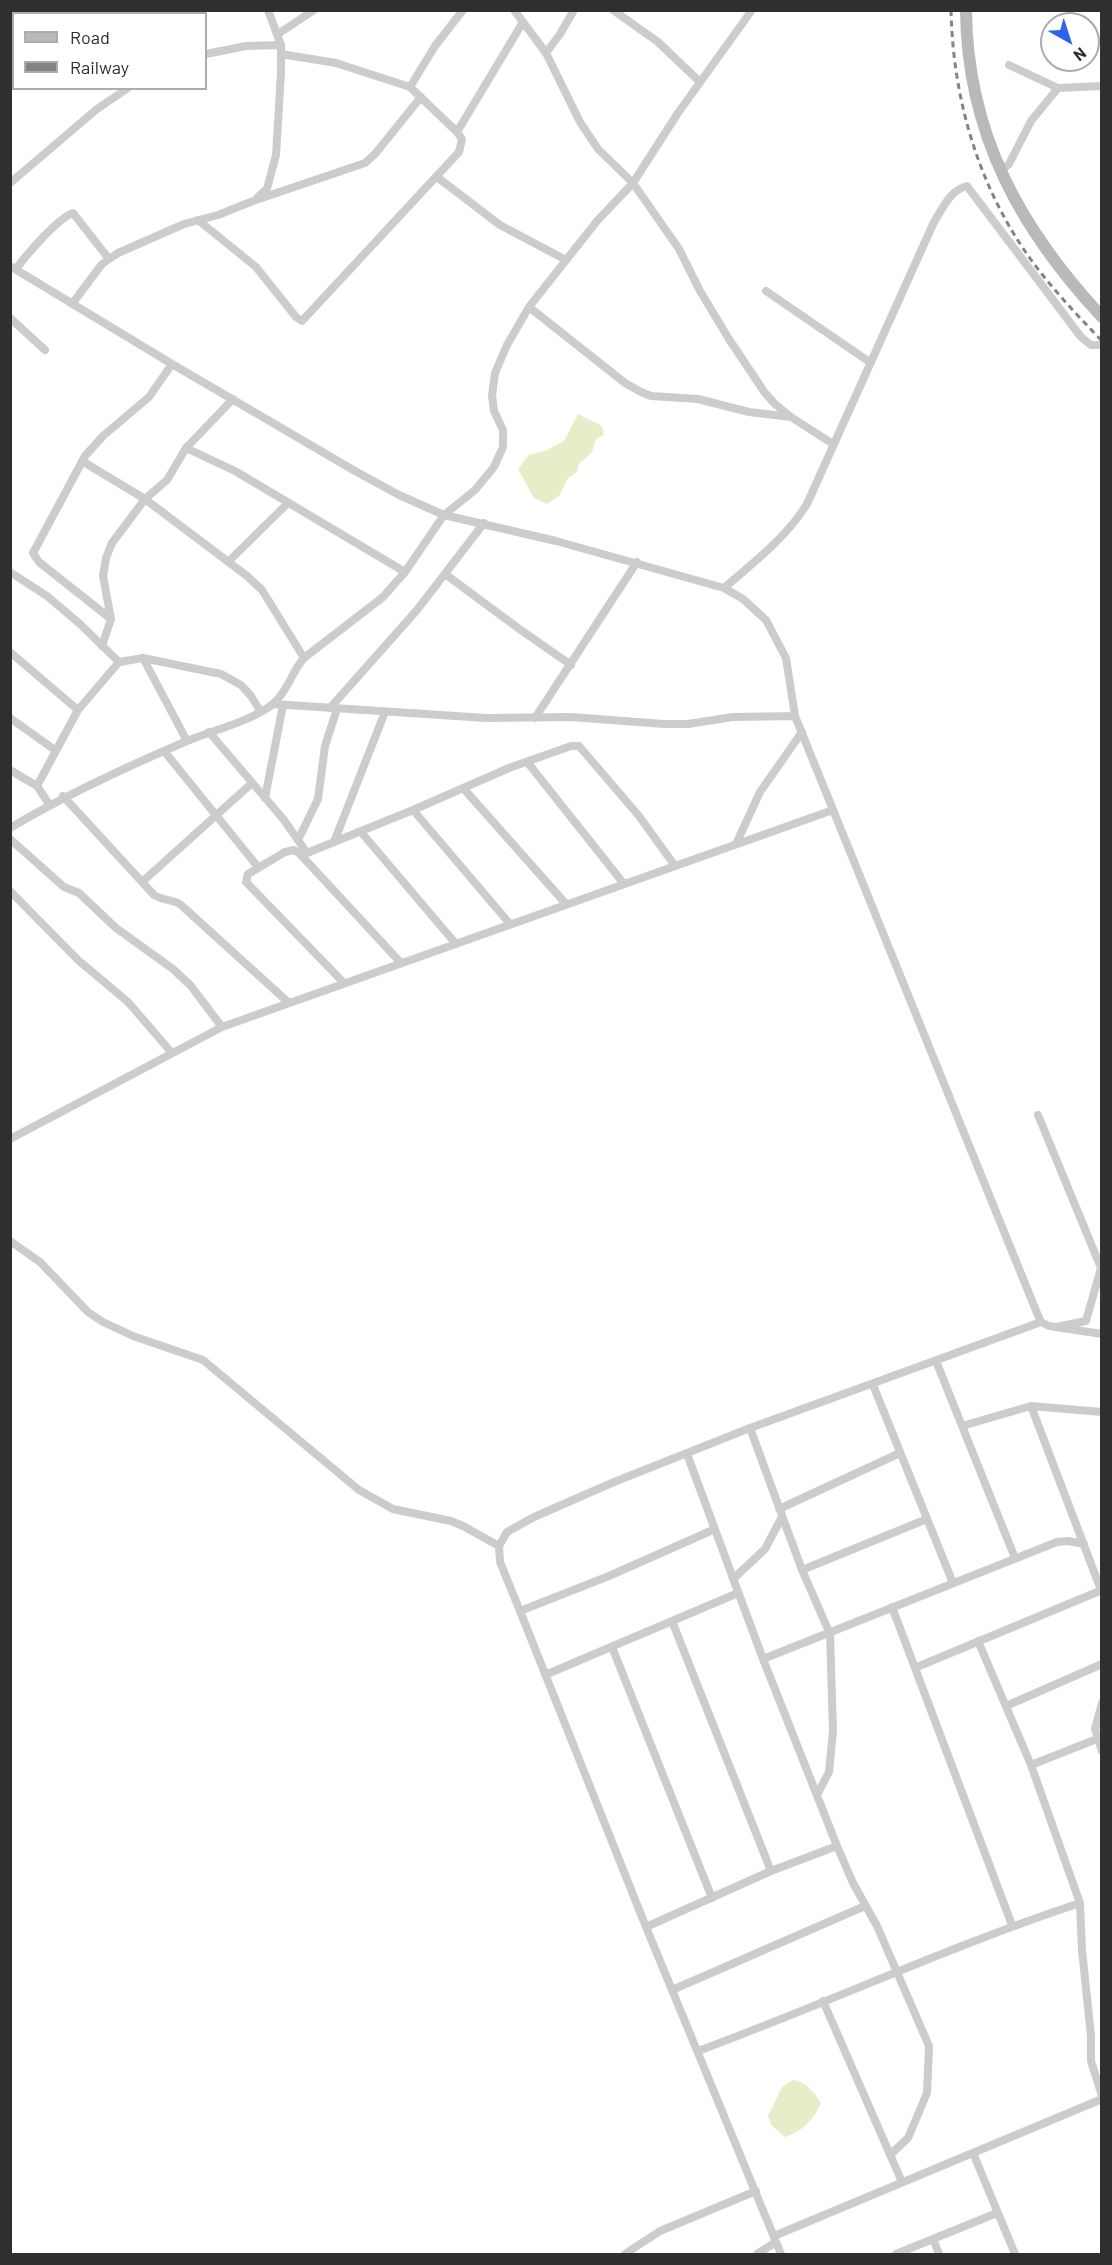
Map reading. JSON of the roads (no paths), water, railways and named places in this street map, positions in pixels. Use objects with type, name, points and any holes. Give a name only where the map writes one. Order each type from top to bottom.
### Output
[{"type":"street","points":[[253,201],[267,189],[276,155],[281,49],[278,34],[268,10]]},
{"type":"street","points":[[278,34],[314,10]]},
{"type":"street","points":[[410,87],[435,46],[463,10]]},
{"type":"street","points":[[514,10],[546,53],[580,122],[598,149],[633,183],[679,249],[700,291],[765,393],[791,417],[833,444]]},
{"type":"street","points":[[546,53],[574,10]]},
{"type":"street","points":[[613,10],[658,42],[700,82]]},
{"type":"street","points":[[265,798],[278,704],[297,666],[304,658],[383,597],[405,572],[444,514],[476,490],[494,467],[503,447],[503,430],[495,411],[492,395],[495,373],[507,345],[529,307],[597,221],[633,183],[700,82],[752,10]]},
{"type":"street","points":[[966,10],[973,79],[984,130],[1001,171],[1032,231],[1071,284],[1101,317]]},
{"type":"street","points":[[457,132],[524,22]]},
{"type":"street","points":[[198,220],[256,267],[296,317],[302,321],[437,177],[459,152],[462,145],[462,139],[457,132],[410,87],[336,63],[281,49],[246,46],[207,54]]},
{"type":"street","points":[[1009,65],[1058,88],[1101,86]]},
{"type":"street","points":[[1001,171],[1009,164],[1031,122],[1058,88]]},
{"type":"street","points":[[10,183],[97,109],[125,90]]},
{"type":"street","points":[[72,304],[102,264],[118,253],[170,230],[365,163],[375,154],[421,97]]},
{"type":"street","points":[[437,177],[500,225],[566,260]]},
{"type":"street","points":[[724,588],[780,540],[795,524],[807,504],[934,222],[947,200],[960,188],[967,186],[1081,337],[1091,345],[1101,345]]},
{"type":"street","points":[[109,259],[73,213],[65,217],[13,267],[171,364],[399,495],[444,514],[637,562],[724,588],[743,599],[766,620],[786,658],[795,716],[1041,1322]]},
{"type":"street","points":[[766,291],[871,363]]},
{"type":"street","points":[[529,307],[625,383],[641,392],[651,396],[698,399],[749,412],[791,417]]},
{"type":"street","points":[[10,318],[45,350]]},
{"type":"street","points":[[111,619],[39,562],[33,553],[82,460],[103,436],[149,397],[171,364]]},
{"type":"street","points":[[102,646],[111,619],[103,576],[106,558],[120,531],[145,499],[167,480],[186,448],[233,399]]},
{"type":"street","points":[[186,448],[235,471],[405,572]]},
{"type":"street","points":[[82,460],[145,499],[262,590],[304,658]]},
{"type":"street","points":[[228,562],[288,503]]},
{"type":"street","points":[[298,840],[318,800],[333,708],[417,610],[484,523]]},
{"type":"street","points":[[535,718],[637,562]]},
{"type":"street","points":[[10,572],[47,596],[119,662]]},
{"type":"street","points":[[445,574],[571,665]]},
{"type":"street","points":[[10,652],[78,710]]},
{"type":"street","points":[[143,658],[187,741]]},
{"type":"street","points":[[37,786],[78,710],[119,662],[143,658],[221,675],[241,685],[261,712]]},
{"type":"street","points":[[10,828],[63,796],[278,704],[486,718],[571,717],[664,724],[688,724],[733,717],[795,716]]},
{"type":"street","points":[[334,842],[385,712]]},
{"type":"street","points":[[10,718],[55,750]]},
{"type":"street","points":[[209,732],[298,840],[303,854],[401,963]]},
{"type":"street","points":[[736,844],[760,792],[802,732]]},
{"type":"street","points":[[344,983],[246,882],[248,874],[290,850],[303,854],[464,789],[509,768],[571,746],[579,746],[639,816],[675,866]]},
{"type":"street","points":[[164,751],[258,867]]},
{"type":"street","points":[[528,763],[624,884]]},
{"type":"street","points":[[10,770],[37,786],[49,804]]},
{"type":"street","points":[[142,882],[252,783]]},
{"type":"street","points":[[464,789],[566,904]]},
{"type":"street","points":[[63,796],[142,882],[161,899],[176,901],[181,905],[289,1003]]},
{"type":"street","points":[[413,810],[510,924]]},
{"type":"street","points":[[10,1139],[222,1027],[833,810]]},
{"type":"street","points":[[361,832],[456,944]]},
{"type":"street","points":[[10,838],[64,886],[79,894],[116,928],[173,969],[191,986],[222,1027]]},
{"type":"street","points":[[10,891],[78,960],[128,1002],[172,1053]]},
{"type":"street","points":[[1038,1115],[1101,1268],[1086,1321],[1055,1327]]},
{"type":"street","points":[[10,1241],[40,1262],[88,1312],[103,1322],[133,1336],[204,1360],[359,1490],[393,1509],[463,1526],[499,1546]]},
{"type":"street","points":[[781,2254],[545,1675],[500,1562],[499,1546],[507,1532],[534,1517],[614,1482],[750,1428],[1041,1322],[1055,1327],[1101,1334]]},
{"type":"street","points":[[936,1361],[1015,1558]]},
{"type":"street","points":[[873,1384],[953,1583]]},
{"type":"street","points":[[962,1426],[1031,1406],[1101,1412]]},
{"type":"street","points":[[916,1667],[1101,1590],[1031,1406]]},
{"type":"street","points":[[750,1428],[802,1570],[830,1634],[833,1731],[829,1772],[817,1795]]},
{"type":"street","points":[[733,1579],[765,1549],[781,1513],[900,1453]]},
{"type":"street","points":[[687,1454],[763,1659],[837,1846],[877,1926],[929,2046],[927,2093],[908,2138],[890,2155]]},
{"type":"street","points":[[802,1570],[927,1519]]},
{"type":"street","points":[[520,1611],[609,1576],[715,1529]]},
{"type":"street","points":[[763,1659],[1057,1542],[1068,1541],[1084,1544]]},
{"type":"street","points":[[545,1675],[738,1593]]},
{"type":"street","points":[[892,1607],[1012,1925]]},
{"type":"street","points":[[672,1621],[771,1871]]},
{"type":"street","points":[[757,2254],[775,2239],[902,2182],[1101,2098],[1091,2061],[1080,1903],[1031,1765],[978,1641]]},
{"type":"street","points":[[612,1647],[712,1898]]},
{"type":"street","points":[[1006,1706],[1101,1664]]},
{"type":"street","points":[[1101,1703],[1095,1729],[1101,1751]]},
{"type":"street","points":[[1031,1765],[1099,1738]]},
{"type":"street","points":[[646,1927],[771,1871],[837,1846]]},
{"type":"street","points":[[698,2051],[753,2031],[1012,1925],[1080,1903]]},
{"type":"street","points":[[672,1990],[865,1905]]},
{"type":"street","points":[[823,2001],[902,2182]]},
{"type":"street","points":[[1091,2043],[1101,2041]]},
{"type":"street","points":[[973,2153],[1015,2254]]},
{"type":"street","points":[[624,2254],[660,2231],[756,2191]]},
{"type":"street","points":[[896,2254],[998,2213]]},
{"type":"street","points":[[933,2239],[939,2254]]},
{"type":"railway","points":[[951,10],[953,46],[965,115],[987,182],[1020,244],[1041,273],[1102,341]]}]
